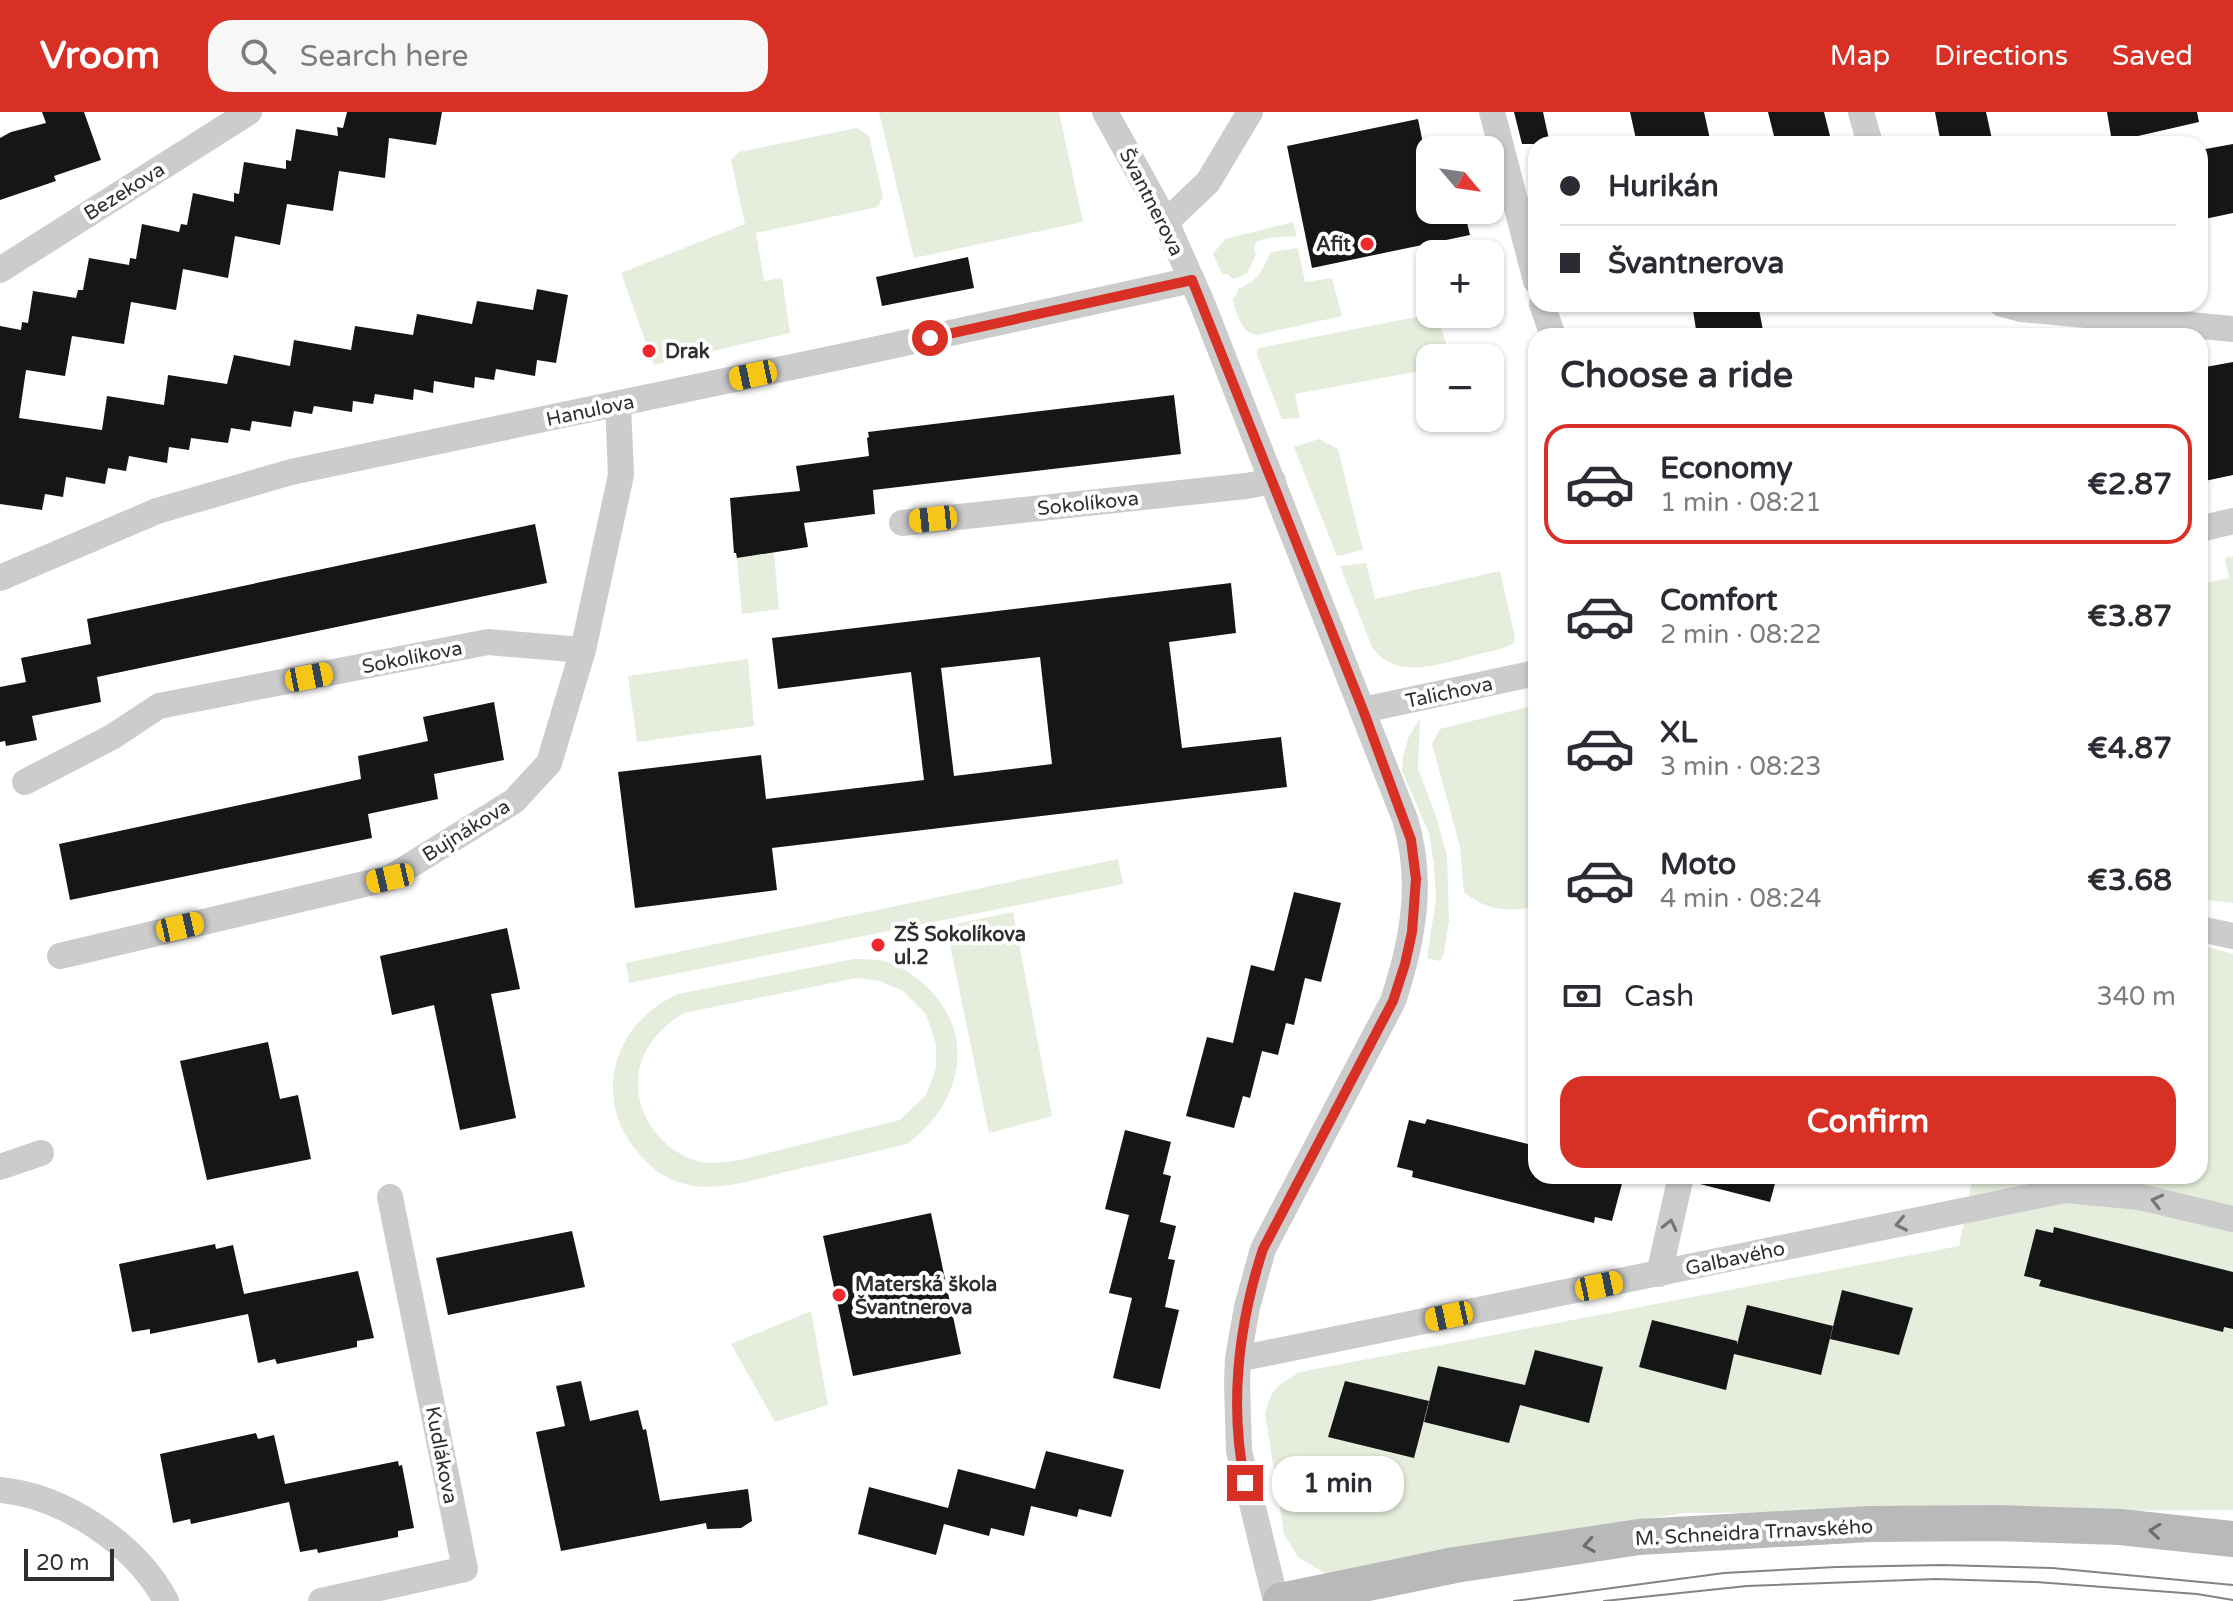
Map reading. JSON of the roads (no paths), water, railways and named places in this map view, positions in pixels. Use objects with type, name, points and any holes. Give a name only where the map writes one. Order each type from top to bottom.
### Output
[{"type":"main road","name":"M. Schneidra Trnavského","points":[[1278,1601],[1455,1565],[1639,1537],[1870,1524],[1996,1523],[2120,1527],[2233,1539]]},
{"type":"street","name":"Bezekova","points":[[0,270],[249,112]]},
{"type":"street","name":"Švantnerova","points":[[1105,112],[1166,222],[1192,280],[1363,710],[1411,840],[1416,879],[1409,949],[1388,1012],[1263,1249],[1247,1307],[1238,1359],[1239,1451],[1278,1601]]},
{"type":"street","points":[[1166,222],[1208,182],[1250,112]]},
{"type":"street","points":[[1492,112],[1528,250]]},
{"type":"street","points":[[1861,112],[1868,136]]},
{"type":"street","name":"Hanulova","points":[[0,578],[157,511],[291,472],[1192,280]]},
{"type":"street","points":[[2053,312],[2233,329]]},
{"type":"street","name":"Bujnákova","points":[[60,956],[390,878],[514,801],[549,763],[583,650],[621,475],[618,404]]},
{"type":"street","name":"Sokolíkova","points":[[902,523],[1273,481]]},
{"type":"street","points":[[2208,527],[2233,521]]},
{"type":"street","name":"Sokolíkova","points":[[25,782],[112,737],[159,706],[488,642],[583,650]]},
{"type":"street","name":"Talichova","points":[[1363,710],[1528,675]]},
{"type":"street","points":[[2208,931],[2233,936]]},
{"type":"street","points":[[0,1167],[41,1153]]},
{"type":"street","points":[[1659,1274],[1679,1184]]},
{"type":"street","name":"Galbavého","points":[[1238,1359],[2065,1190],[2140,1197],[2233,1219]]},
{"type":"street","name":"Kudlákova","points":[[321,1601],[465,1569],[390,1197]]},
{"type":"street","points":[[0,1490],[53,1504],[91,1523],[135,1559],[166,1601]]},
{"type":"tram line","points":[[1514,1601],[1724,1573],[1836,1567],[1942,1565],[2052,1568],[2233,1585]]},
{"type":"tram line","points":[[1604,1601],[1747,1586],[1936,1579],[2036,1582],[2197,1594],[2233,1600]]},
{"type":"place","name":"Afit","points":[[1367,244]]},
{"type":"place","name":"Drak","points":[[649,351]]},
{"type":"place","name":"ZŠ Sokolíkova ul.2","points":[[878,945]]},
{"type":"place","name":"Materská škola Švantnerova","points":[[839,1295]]}]
